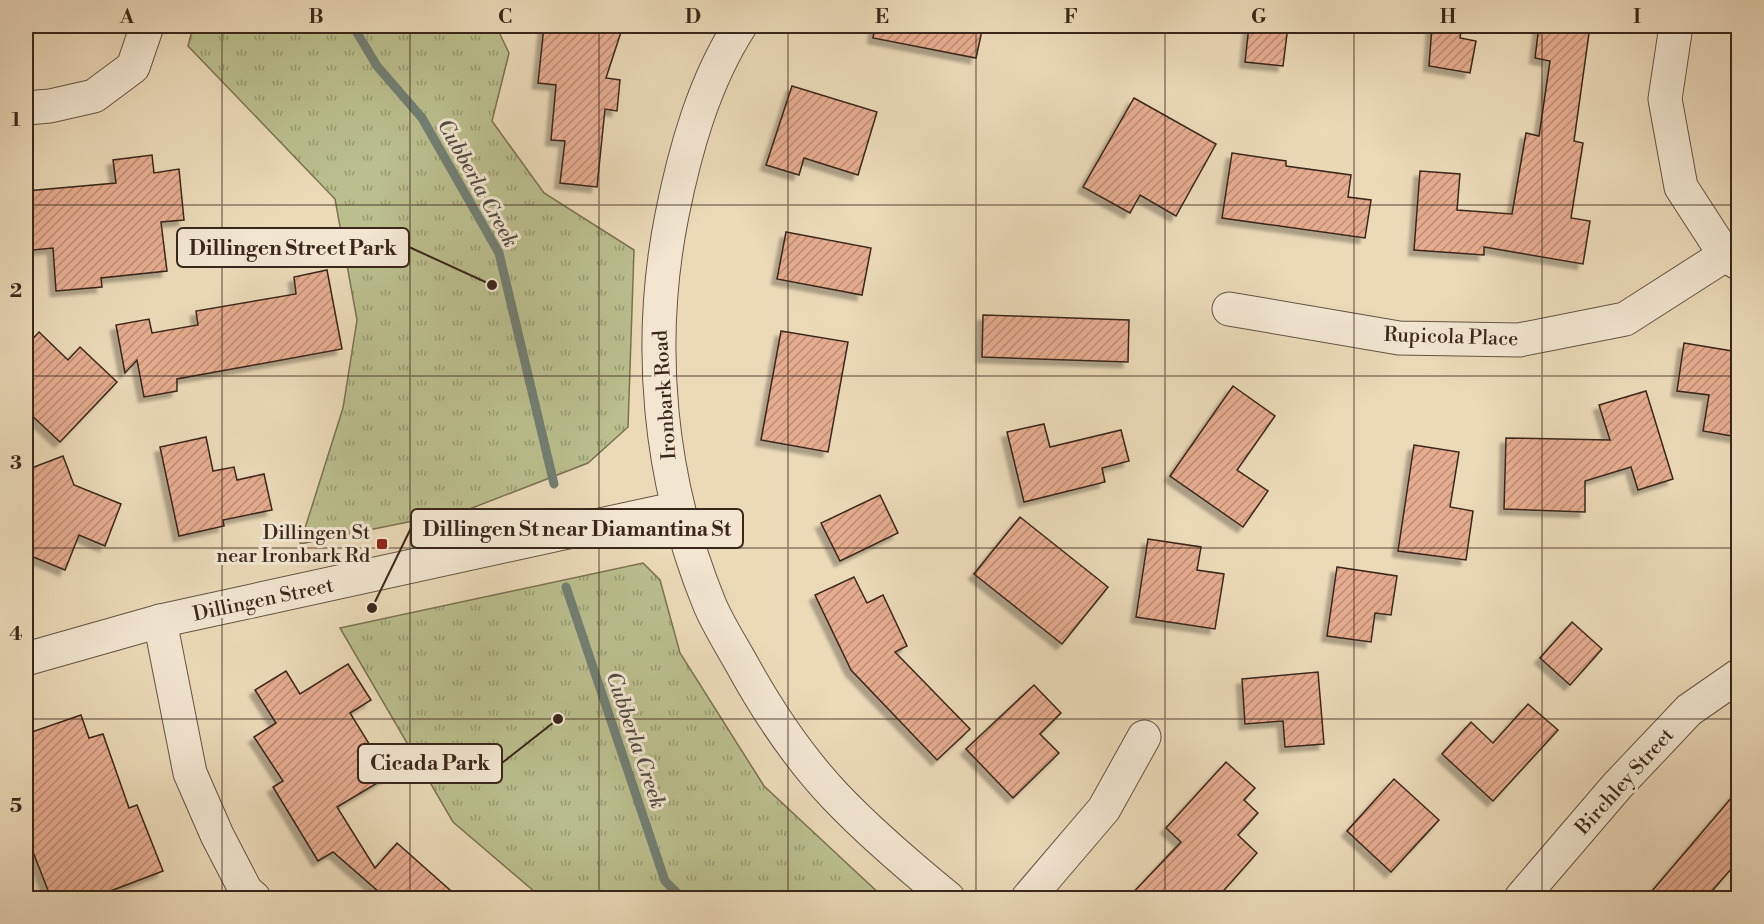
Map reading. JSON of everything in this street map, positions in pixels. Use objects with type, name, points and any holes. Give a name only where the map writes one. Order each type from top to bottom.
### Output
[{"type":"street","points":[[26,108],[50,106],[94,96],[134,67],[147,26]]},
{"type":"street","name":"Ironbark Road","points":[[740,26],[703,101],[680,177],[666,245],[659,321],[660,388],[666,457],[678,508],[709,604],[771,716],[834,796],[902,861],[948,898]]},
{"type":"street","points":[[1676,26],[1665,99],[1681,187],[1732,259]]},
{"type":"street","name":"Rupicola Place","points":[[1229,309],[1399,338],[1519,340],[1625,319],[1732,259]]},
{"type":"street","name":"Dillingen Street","points":[[26,659],[160,621],[678,508]]},
{"type":"street","points":[[160,621],[190,773],[244,896]]},
{"type":"street","name":"Birchley Street","points":[[1522,898],[1617,786],[1689,710],[1738,676]]},
{"type":"street","points":[[1028,898],[1104,809],[1144,737]]},
{"type":"green space","points":[[193,26],[496,26],[509,53],[492,121],[544,193],[634,250],[628,427],[588,463],[467,510],[300,544],[343,408],[357,320],[335,199],[188,46]]},
{"type":"green space","points":[[643,563],[660,580],[680,653],[764,786],[884,898],[542,898],[453,822],[340,628]]},
{"type":"building","points":[[544,26],[623,26],[606,78],[620,80],[617,111],[605,109],[597,187],[560,183],[565,141],[551,140],[556,85],[538,83]]},
{"type":"building","points":[[875,26],[983,26],[976,58],[873,38]]},
{"type":"building","points":[[1249,26],[1288,26],[1283,66],[1245,62]]},
{"type":"building","points":[[1432,26],[1462,26],[1460,38],[1476,41],[1470,73],[1429,66]]},
{"type":"building","points":[[1539,26],[1590,26],[1574,141],[1583,143],[1571,218],[1590,221],[1583,264],[1484,247],[1484,255],[1414,250],[1420,171],[1460,174],[1457,210],[1512,214],[1526,133],[1539,136],[1550,61],[1535,58]]},
{"type":"building","points":[[792,86],[877,112],[858,175],[804,158],[799,175],[766,165]]},
{"type":"building","points":[[1134,98],[1216,144],[1176,216],[1140,195],[1130,213],[1083,187]]},
{"type":"building","points":[[1232,153],[1286,161],[1286,166],[1351,175],[1348,197],[1371,200],[1365,238],[1222,218]]},
{"type":"building","points":[[152,155],[154,173],[179,169],[184,220],[161,222],[167,271],[101,278],[102,287],[56,291],[53,248],[33,250],[33,235],[26,236],[26,191],[116,183],[113,160]]},
{"type":"building","points":[[786,232],[871,248],[862,295],[777,279]]},
{"type":"building","points":[[327,270],[342,349],[177,379],[177,391],[144,397],[137,360],[125,373],[116,325],[149,319],[152,333],[198,325],[196,311],[296,294],[294,277]]},
{"type":"building","points":[[983,315],[1129,320],[1128,362],[982,357]]},
{"type":"building","points":[[781,331],[848,342],[828,452],[761,440]]},
{"type":"building","points":[[39,332],[68,360],[80,347],[117,382],[60,442],[26,410],[26,346]]},
{"type":"building","points":[[1684,343],[1738,352],[1738,437],[1703,431],[1709,395],[1677,391]]},
{"type":"building","points":[[1233,386],[1275,416],[1237,470],[1268,491],[1243,527],[1170,476]]},
{"type":"building","points":[[1646,391],[1673,479],[1638,490],[1631,467],[1585,481],[1585,512],[1504,509],[1506,438],[1610,440],[1599,405]]},
{"type":"building","points":[[1044,424],[1050,447],[1121,430],[1129,461],[1102,468],[1105,482],[1024,502],[1007,432]]},
{"type":"building","points":[[206,437],[213,471],[234,467],[237,480],[264,474],[272,510],[223,520],[224,526],[179,536],[160,447]]},
{"type":"building","points":[[1414,445],[1459,452],[1450,507],[1473,511],[1466,560],[1398,551]]},
{"type":"building","points":[[63,456],[74,485],[121,504],[105,546],[79,535],[65,570],[26,554],[26,470]]},
{"type":"building","points":[[880,495],[898,533],[840,561],[821,523]]},
{"type":"building","points":[[1020,517],[1108,587],[1062,644],[974,574]]},
{"type":"building","points":[[1148,539],[1201,547],[1197,570],[1224,574],[1215,629],[1136,617]]},
{"type":"building","points":[[1337,567],[1397,576],[1391,615],[1375,613],[1371,642],[1327,636]]},
{"type":"building","points":[[854,577],[867,603],[883,595],[907,646],[895,652],[970,729],[937,760],[851,670],[815,595]]},
{"type":"building","points":[[1572,622],[1602,649],[1570,685],[1540,658]]},
{"type":"building","points":[[348,664],[371,700],[350,713],[389,776],[337,807],[375,868],[397,843],[459,898],[386,898],[333,852],[318,861],[273,787],[283,781],[254,737],[276,723],[255,690],[286,671],[300,694]]},
{"type":"building","points":[[1318,672],[1324,744],[1285,747],[1283,721],[1245,724],[1242,679]]},
{"type":"building","points":[[1034,685],[1061,713],[1040,734],[1059,753],[1013,798],[966,749]]},
{"type":"building","points":[[1528,704],[1558,730],[1493,801],[1442,754],[1471,722],[1493,743]]},
{"type":"building","points":[[81,715],[89,738],[103,734],[129,808],[137,805],[163,871],[92,898],[51,898],[26,834],[26,734]]},
{"type":"building","points":[[1226,762],[1255,788],[1244,800],[1258,813],[1238,835],[1257,853],[1217,898],[1128,898],[1181,842],[1166,828]]},
{"type":"building","points":[[1394,779],[1439,820],[1391,872],[1347,831]]},
{"type":"building","points":[[1738,790],[1738,861],[1706,898],[1646,898]]},
{"type":"waterway","name":"Cubberla Creek","points":[[353,26],[377,66],[422,118],[499,253],[554,484]]},
{"type":"waterway","name":"Cubberla Creek","points":[[566,587],[665,881],[682,898]]},
{"type":"place","name":"Dillingen Street Park","points":[[492,285]]},
{"type":"place","name":"Dillingen St near Ironbark Rd","points":[[382,544]]},
{"type":"place","name":"Dillingen St near Diamantina St","points":[[372,608]]},
{"type":"place","name":"Cicada Park","points":[[558,719]]}]
